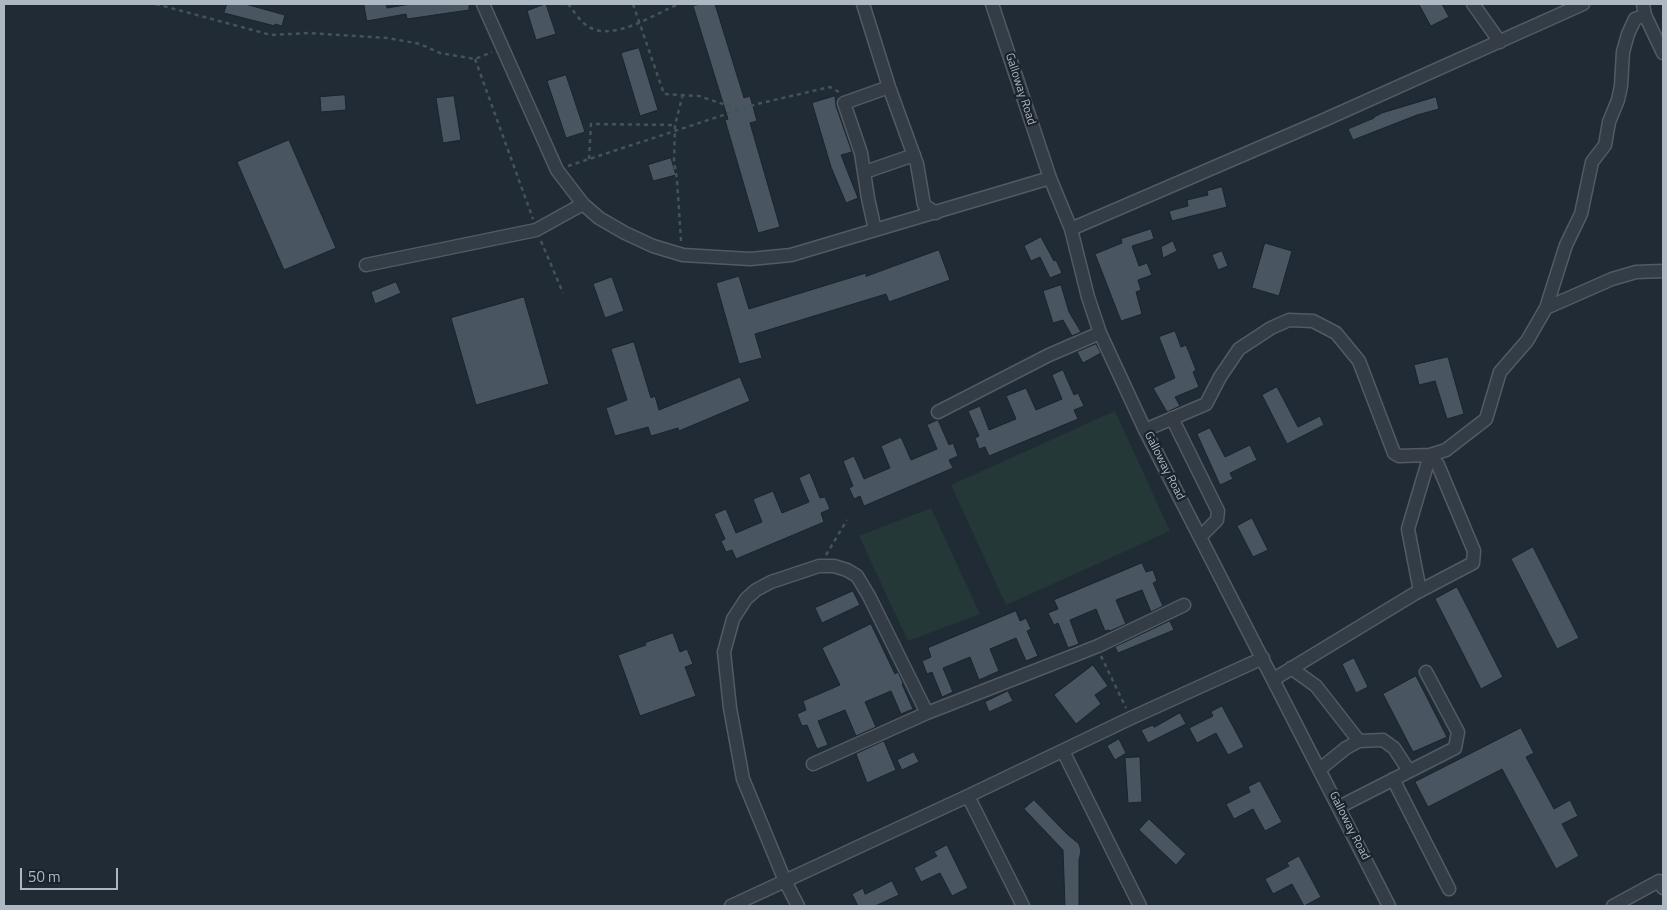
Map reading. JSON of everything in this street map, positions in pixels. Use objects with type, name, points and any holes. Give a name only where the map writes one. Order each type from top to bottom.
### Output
[{"type":"street","points":[[483,4],[557,170],[583,204],[599,218],[653,246],[683,255],[750,259],[791,255],[1050,178]]},
{"type":"street","points":[[863,4],[889,87],[914,155],[924,205],[936,213]]},
{"type":"street","name":"Galloway Road","points":[[992,4],[1050,178],[1072,229],[1088,298],[1100,333],[1145,430],[1389,906]]},
{"type":"street","points":[[1473,4],[1500,42]]},
{"type":"street","points":[[1072,229],[1500,42],[1582,4]]},
{"type":"street","points":[[1145,430],[1206,404],[1220,377],[1239,349],[1271,328],[1289,320],[1313,321],[1336,334],[1359,361],[1394,453],[1399,456],[1430,454],[1446,450],[1486,419],[1500,372],[1527,341],[1546,308],[1566,244],[1581,214],[1592,162],[1605,145],[1609,122],[1618,100],[1621,86],[1623,52],[1628,34],[1635,19],[1644,9],[1663,53]]},
{"type":"street","points":[[875,230],[858,141],[844,103],[889,87]]},
{"type":"street","points":[[865,172],[914,155]]},
{"type":"street","points":[[366,265],[536,230],[583,204]]},
{"type":"street","points":[[1546,308],[1636,272],[1663,271]]},
{"type":"street","points":[[938,412],[1049,355],[1100,333]]},
{"type":"street","points":[[1172,418],[1218,511],[1217,520],[1200,537]]},
{"type":"street","points":[[1274,679],[1420,591],[1471,565],[1475,559],[1474,551],[1438,465],[1430,454]]},
{"type":"street","points":[[1420,591],[1408,529],[1430,454]]},
{"type":"street","points":[[798,906],[785,881],[743,779],[730,708],[724,652],[733,619],[746,599],[756,590],[771,582],[819,566],[834,566],[847,570],[857,576],[927,713]]},
{"type":"street","points":[[814,764],[927,713],[1098,646],[1184,605]]},
{"type":"street","points":[[731,906],[1263,658]]},
{"type":"street","points":[[1291,668],[1316,686],[1359,741]]},
{"type":"street","points":[[1339,807],[1454,748],[1458,732],[1426,672]]},
{"type":"street","points":[[1320,769],[1346,748],[1359,741],[1384,740],[1394,748],[1409,771]]},
{"type":"street","points":[[1063,751],[1140,906]]},
{"type":"street","points":[[1394,779],[1449,889]]},
{"type":"street","points":[[968,796],[1023,906]]},
{"type":"street","points":[[1613,906],[1662,882]]},
{"type":"path","points":[[156,4],[271,34],[309,33],[388,38],[420,44],[440,53],[475,58],[502,48]]},
{"type":"path","points":[[568,4],[586,25],[596,30],[608,32],[639,22],[679,4]]},
{"type":"path","points":[[633,4],[664,94],[698,96],[739,110]]},
{"type":"path","points":[[475,58],[536,230],[563,293]]},
{"type":"path","points":[[557,170],[739,110],[830,87],[839,92],[844,103]]},
{"type":"path","points":[[683,94],[675,125],[674,161],[683,255]]},
{"type":"path","points":[[588,159],[591,124],[675,125]]},
{"type":"path","points":[[819,566],[847,520]]},
{"type":"path","points":[[1098,646],[1104,666],[1131,718]]},
{"type":"green space","points":[[1115,411],[1170,531],[1006,605],[951,485]]},
{"type":"green space","points":[[931,508],[980,614],[908,641],[859,536]]},
{"type":"building","points":[[227,4],[245,4],[285,15],[282,26],[275,24],[275,26],[224,13]]},
{"type":"building","points":[[364,4],[386,4],[387,8],[411,4],[469,4],[469,10],[407,19],[406,14],[367,21]]},
{"type":"building","points":[[546,4],[556,34],[536,40],[527,11]]},
{"type":"building","points":[[715,4],[744,98],[750,96],[757,121],[750,123],[780,227],[758,233],[725,120],[728,119],[693,6]]},
{"type":"building","points":[[1419,4],[1442,4],[1449,17],[1431,26]]},
{"type":"building","points":[[639,48],[658,110],[640,116],[621,53]]},
{"type":"building","points":[[566,75],[585,132],[566,138],[547,81]]},
{"type":"building","points":[[345,95],[346,110],[321,112],[320,97]]},
{"type":"building","points":[[454,96],[461,140],[443,143],[436,98]]},
{"type":"building","points":[[835,96],[836,106],[852,152],[841,155],[858,198],[846,203],[831,167],[812,103]]},
{"type":"building","points":[[1436,97],[1439,109],[1417,115],[1353,140],[1348,129],[1382,113]]},
{"type":"building","points":[[289,140],[336,248],[284,270],[237,162]]},
{"type":"building","points":[[671,158],[676,175],[653,181],[648,165]]},
{"type":"building","points":[[1222,187],[1227,207],[1172,221],[1169,211],[1188,206],[1187,200],[1208,195],[1207,191]]},
{"type":"building","points":[[1151,229],[1154,239],[1132,246],[1139,266],[1147,263],[1152,275],[1138,280],[1141,290],[1136,292],[1142,314],[1121,321],[1095,254],[1122,243],[1121,239]]},
{"type":"building","points":[[1041,237],[1062,273],[1050,278],[1040,257],[1031,261],[1024,246]]},
{"type":"building","points":[[1173,241],[1177,251],[1163,258],[1161,247]]},
{"type":"building","points":[[1265,243],[1292,251],[1279,296],[1252,288]]},
{"type":"building","points":[[939,250],[950,280],[889,302],[886,294],[755,334],[762,358],[739,364],[716,283],[739,276],[749,309],[866,273],[866,276]]},
{"type":"building","points":[[1222,251],[1228,266],[1218,270],[1212,255]]},
{"type":"building","points":[[612,277],[624,311],[605,318],[593,284]]},
{"type":"building","points":[[396,282],[401,293],[375,304],[371,292]]},
{"type":"building","points":[[1061,285],[1069,312],[1081,332],[1072,336],[1063,320],[1053,323],[1043,291]]},
{"type":"building","points":[[524,297],[549,384],[476,405],[451,318]]},
{"type":"building","points":[[1175,331],[1181,347],[1186,345],[1196,370],[1193,372],[1199,387],[1175,397],[1180,406],[1167,412],[1153,388],[1175,378],[1159,337]]},
{"type":"building","points":[[634,342],[651,398],[655,396],[659,410],[740,377],[750,401],[679,431],[678,428],[651,436],[648,427],[615,436],[606,408],[627,400],[611,349]]},
{"type":"building","points":[[1096,344],[1101,353],[1083,363],[1077,352]]},
{"type":"building","points":[[1448,357],[1464,414],[1447,419],[1435,381],[1419,385],[1414,365]]},
{"type":"building","points":[[1063,370],[1074,395],[1078,393],[1084,406],[1074,410],[1078,419],[989,456],[985,447],[979,449],[975,438],[979,436],[968,411],[980,406],[989,430],[1016,419],[1006,396],[1026,388],[1036,410],[1062,399],[1052,375]]},
{"type":"building","points":[[1277,387],[1298,427],[1320,416],[1324,425],[1287,444],[1262,395]]},
{"type":"building","points":[[938,420],[949,445],[953,443],[958,456],[949,460],[953,468],[864,506],[860,496],[854,499],[849,488],[853,486],[843,461],[854,456],[864,479],[890,468],[881,446],[901,437],[911,460],[937,449],[927,425]]},
{"type":"building","points":[[1210,428],[1225,457],[1250,445],[1257,460],[1230,473],[1233,479],[1220,485],[1197,434]]},
{"type":"building","points":[[810,473],[820,498],[825,497],[830,509],[821,513],[824,522],[736,559],[732,550],[726,552],[721,541],[725,539],[714,514],[726,509],[736,533],[762,522],[753,499],[773,491],[782,513],[809,502],[799,478]]},
{"type":"building","points":[[1252,518],[1268,550],[1253,557],[1237,526]]},
{"type":"building","points":[[1533,547],[1579,638],[1557,649],[1511,559]]},
{"type":"building","points":[[1142,563],[1146,572],[1153,570],[1157,581],[1153,583],[1163,606],[1151,612],[1142,590],[1116,600],[1126,624],[1110,631],[1105,631],[1096,609],[1070,620],[1079,644],[1068,648],[1058,623],[1054,625],[1048,613],[1058,609],[1054,600]]},
{"type":"building","points":[[1457,587],[1503,677],[1481,689],[1435,599]]},
{"type":"building","points":[[853,591],[860,605],[822,623],[815,608]]},
{"type":"building","points":[[1016,611],[1020,621],[1026,618],[1031,629],[1027,631],[1038,656],[1026,661],[1016,638],[990,649],[999,671],[979,680],[970,657],[943,668],[953,692],[942,697],[932,672],[927,674],[922,661],[931,657],[928,648]]},
{"type":"building","points":[[1170,621],[1174,630],[1118,653],[1115,647]]},
{"type":"building","points":[[871,624],[895,674],[898,672],[913,709],[901,714],[891,691],[865,702],[876,727],[856,736],[845,710],[818,721],[828,745],[817,749],[807,725],[802,726],[797,714],[806,710],[803,701],[840,685],[822,648]]},
{"type":"building","points":[[673,633],[680,652],[687,649],[693,664],[685,667],[696,696],[640,716],[618,655]]},
{"type":"building","points":[[1354,658],[1368,687],[1356,693],[1342,664]]},
{"type":"building","points":[[1093,665],[1108,686],[1095,695],[1101,704],[1076,724],[1054,695]]},
{"type":"building","points":[[1416,676],[1447,737],[1413,752],[1383,694]]},
{"type":"building","points":[[1008,691],[1013,701],[989,712],[985,702]]},
{"type":"building","points":[[1222,706],[1244,747],[1228,755],[1216,733],[1197,743],[1189,728],[1213,716],[1211,712]]},
{"type":"building","points":[[1180,713],[1186,724],[1148,743],[1141,730],[1153,725],[1154,727]]},
{"type":"building","points":[[1521,728],[1534,753],[1526,757],[1554,809],[1570,800],[1578,816],[1562,824],[1579,856],[1556,869],[1502,769],[1428,807],[1415,782]]},
{"type":"building","points":[[1119,739],[1126,753],[1115,760],[1107,746]]},
{"type":"building","points":[[884,741],[896,770],[867,783],[856,754]]},
{"type":"building","points":[[914,752],[919,762],[902,770],[897,760]]},
{"type":"building","points":[[1140,757],[1142,802],[1128,803],[1125,758]]},
{"type":"building","points":[[1260,781],[1282,822],[1265,831],[1253,809],[1234,819],[1226,804],[1250,792],[1248,787]]},
{"type":"building","points":[[1034,800],[1079,844],[1081,851],[1079,860],[1079,906],[1065,906],[1063,850],[1024,809]]},
{"type":"building","points":[[1149,819],[1186,854],[1176,865],[1139,830]]},
{"type":"building","points":[[947,845],[968,888],[952,896],[940,873],[921,882],[914,868],[937,856],[934,852]]},
{"type":"building","points":[[1299,856],[1321,897],[1304,906],[1292,884],[1273,894],[1265,879],[1289,866],[1287,863]]},
{"type":"building","points":[[892,881],[899,895],[875,906],[858,906],[852,894],[863,888],[865,894]]}]
